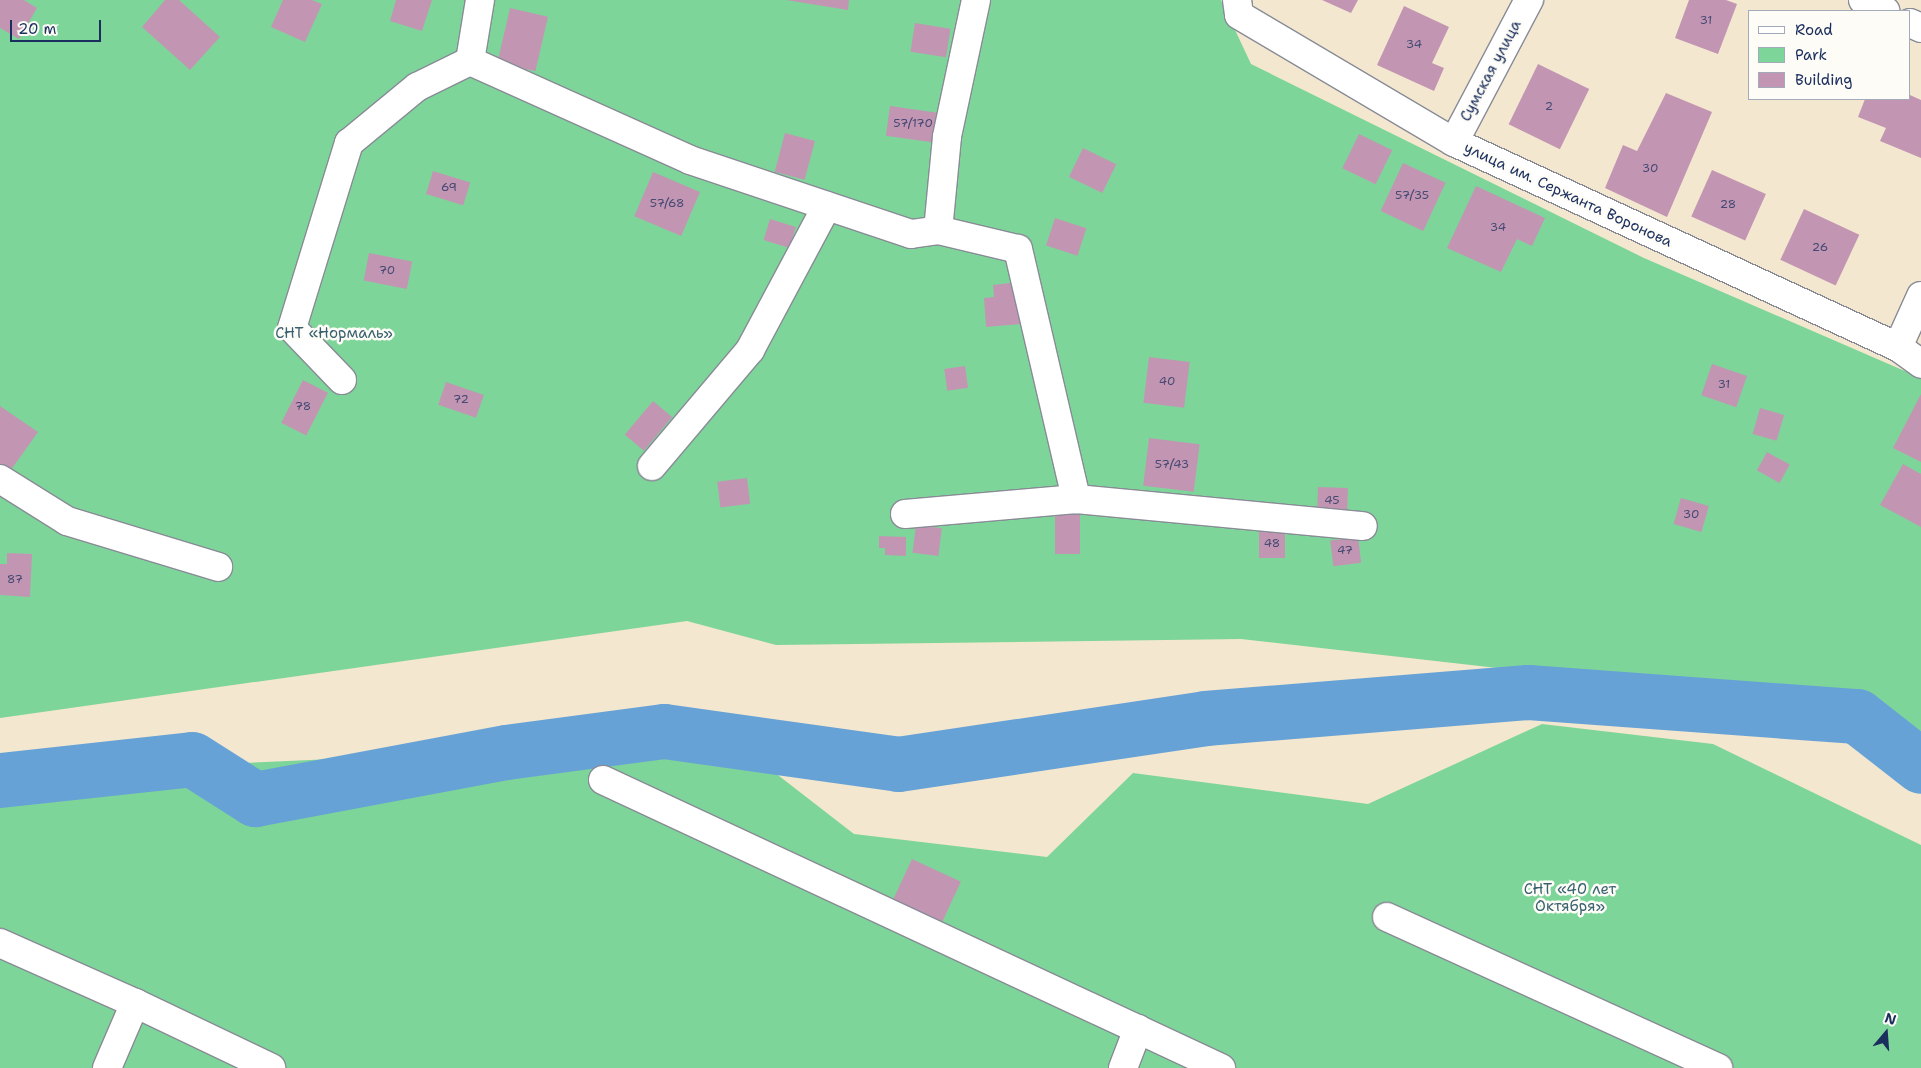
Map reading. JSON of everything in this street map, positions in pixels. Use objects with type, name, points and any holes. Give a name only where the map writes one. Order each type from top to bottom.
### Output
[{"type":"street","points":[[470,61],[480,0]]},
{"type":"street","points":[[938,230],[947,137],[976,0]]},
{"type":"street","name":"улица им. Сержанта Воронова","points":[[1237,0],[1238,15],[1454,142],[1898,347],[1921,364]]},
{"type":"street","name":"Сумская улица","points":[[1454,142],[1529,0]]},
{"type":"street","points":[[1863,0],[1884,10]]},
{"type":"street","points":[[342,380],[292,328],[349,143],[417,86],[470,61],[690,160],[911,234],[938,230],[1018,249],[1076,499]]},
{"type":"street","points":[[652,466],[750,350],[826,206]]},
{"type":"street","points":[[1898,347],[1921,296]]},
{"type":"street","points":[[0,479],[67,521],[218,567]]},
{"type":"street","points":[[905,514],[1076,499],[1363,526]]},
{"type":"street","points":[[602,780],[1221,1068]]},
{"type":"street","points":[[1387,916],[1718,1068]]},
{"type":"street","points":[[0,943],[135,1003],[271,1068]]},
{"type":"street","points":[[107,1068],[135,1003]]},
{"type":"street","points":[[1123,1068],[1138,1029]]},
{"type":"green space","name":"СНТ «Нормаль»","points":[[0,0],[1221,0],[1251,64],[1644,258],[1921,378],[1921,759],[1835,706],[1241,639],[776,645],[687,621],[0,718]]},
{"type":"green space","name":"СНТ «40 лет Октября»","points":[[1542,724],[1713,744],[1921,845],[1921,1068],[0,1068],[0,774],[734,741],[854,834],[1047,857],[1133,773],[1368,804]]},
{"type":"building","points":[[0,0],[24,0],[37,8],[19,39],[0,28]]},
{"type":"building","points":[[165,0],[179,0],[220,37],[190,70],[142,27]]},
{"type":"building","points":[[283,0],[312,0],[322,4],[305,42],[271,27]]},
{"type":"building","points":[[396,0],[432,0],[422,31],[390,21]]},
{"type":"building","points":[[786,0],[849,0],[848,10]]},
{"type":"building","points":[[1322,0],[1358,0],[1351,13]]},
{"type":"building","points":[[1689,0],[1726,0],[1737,4],[1718,54],[1675,38]]},
{"type":"building","points":[[1404,6],[1449,27],[1432,63],[1444,68],[1434,91],[1377,65]]},
{"type":"building","points":[[510,8],[548,17],[535,71],[497,63]]},
{"type":"building","points":[[915,23],[951,29],[946,57],[910,52]]},
{"type":"building","points":[[1538,64],[1589,89],[1560,149],[1509,124]]},
{"type":"building","points":[[1666,93],[1712,112],[1667,217],[1605,188],[1623,145],[1637,151]]},
{"type":"building","points":[[1911,95],[1921,100],[1921,158],[1880,141],[1886,128],[1858,117],[1865,100],[1911,100]]},
{"type":"building","points":[[890,106],[940,113],[935,143],[886,136]]},
{"type":"building","points":[[785,133],[815,141],[805,180],[775,172]]},
{"type":"building","points":[[1359,134],[1392,150],[1376,184],[1342,168]]},
{"type":"building","points":[[1083,148],[1116,164],[1102,193],[1069,177]]},
{"type":"building","points":[[1403,163],[1446,183],[1423,231],[1381,211]]},
{"type":"building","points":[[1712,170],[1766,194],[1745,241],[1691,217]]},
{"type":"building","points":[[433,171],[470,182],[463,205],[426,194]]},
{"type":"building","points":[[653,172],[700,192],[681,236],[634,216]]},
{"type":"building","points":[[1476,186],[1545,218],[1532,246],[1517,239],[1501,272],[1447,248]]},
{"type":"building","points":[[1804,209],[1859,235],[1836,286],[1780,260]]},
{"type":"building","points":[[1055,218],[1086,228],[1077,256],[1046,246]]},
{"type":"building","points":[[770,219],[796,227],[789,248],[764,240]]},
{"type":"building","points":[[369,253],[412,261],[407,289],[364,280]]},
{"type":"building","points":[[1018,282],[1022,324],[986,327],[984,298],[994,297],[993,285]]},
{"type":"building","points":[[1149,357],[1190,362],[1184,408],[1143,403]]},
{"type":"building","points":[[1712,364],[1747,376],[1736,407],[1701,395]]},
{"type":"building","points":[[965,366],[968,388],[947,391],[944,369]]},
{"type":"building","points":[[303,380],[328,393],[306,435],[281,423]]},
{"type":"building","points":[[446,382],[484,395],[476,418],[438,405]]},
{"type":"building","points":[[1921,394],[1921,462],[1893,448]]},
{"type":"building","points":[[653,401],[672,417],[644,451],[625,435]]},
{"type":"building","points":[[0,406],[38,432],[8,474],[0,468]]},
{"type":"building","points":[[1760,408],[1784,415],[1777,441],[1753,434]]},
{"type":"building","points":[[1149,438],[1200,444],[1194,492],[1143,486]]},
{"type":"building","points":[[1767,452],[1790,465],[1780,483],[1757,470]]},
{"type":"building","points":[[1903,464],[1921,474],[1921,527],[1880,505]]},
{"type":"building","points":[[747,478],[750,504],[720,507],[717,482]]},
{"type":"building","points":[[1318,487],[1348,488],[1347,515],[1317,514]]},
{"type":"building","points":[[1681,498],[1709,506],[1701,532],[1674,524]]},
{"type":"building","points":[[1055,512],[1080,512],[1080,554],[1055,554]]},
{"type":"building","points":[[916,525],[942,528],[938,556],[913,553]]},
{"type":"building","points":[[1259,530],[1285,530],[1285,558],[1259,558]]},
{"type":"building","points":[[879,536],[906,537],[906,556],[885,555],[885,548],[879,548]]},
{"type":"building","points":[[1358,537],[1361,563],[1333,566],[1330,540]]},
{"type":"building","points":[[7,553],[32,554],[30,597],[0,595],[0,564],[7,564]]},
{"type":"building","points":[[912,859],[961,882],[942,923],[893,900]]},
{"type":"waterway","points":[[0,780],[192,759],[255,799],[506,752],[664,731],[898,764],[1205,718],[1528,692],[1857,716],[1921,766]]}]
